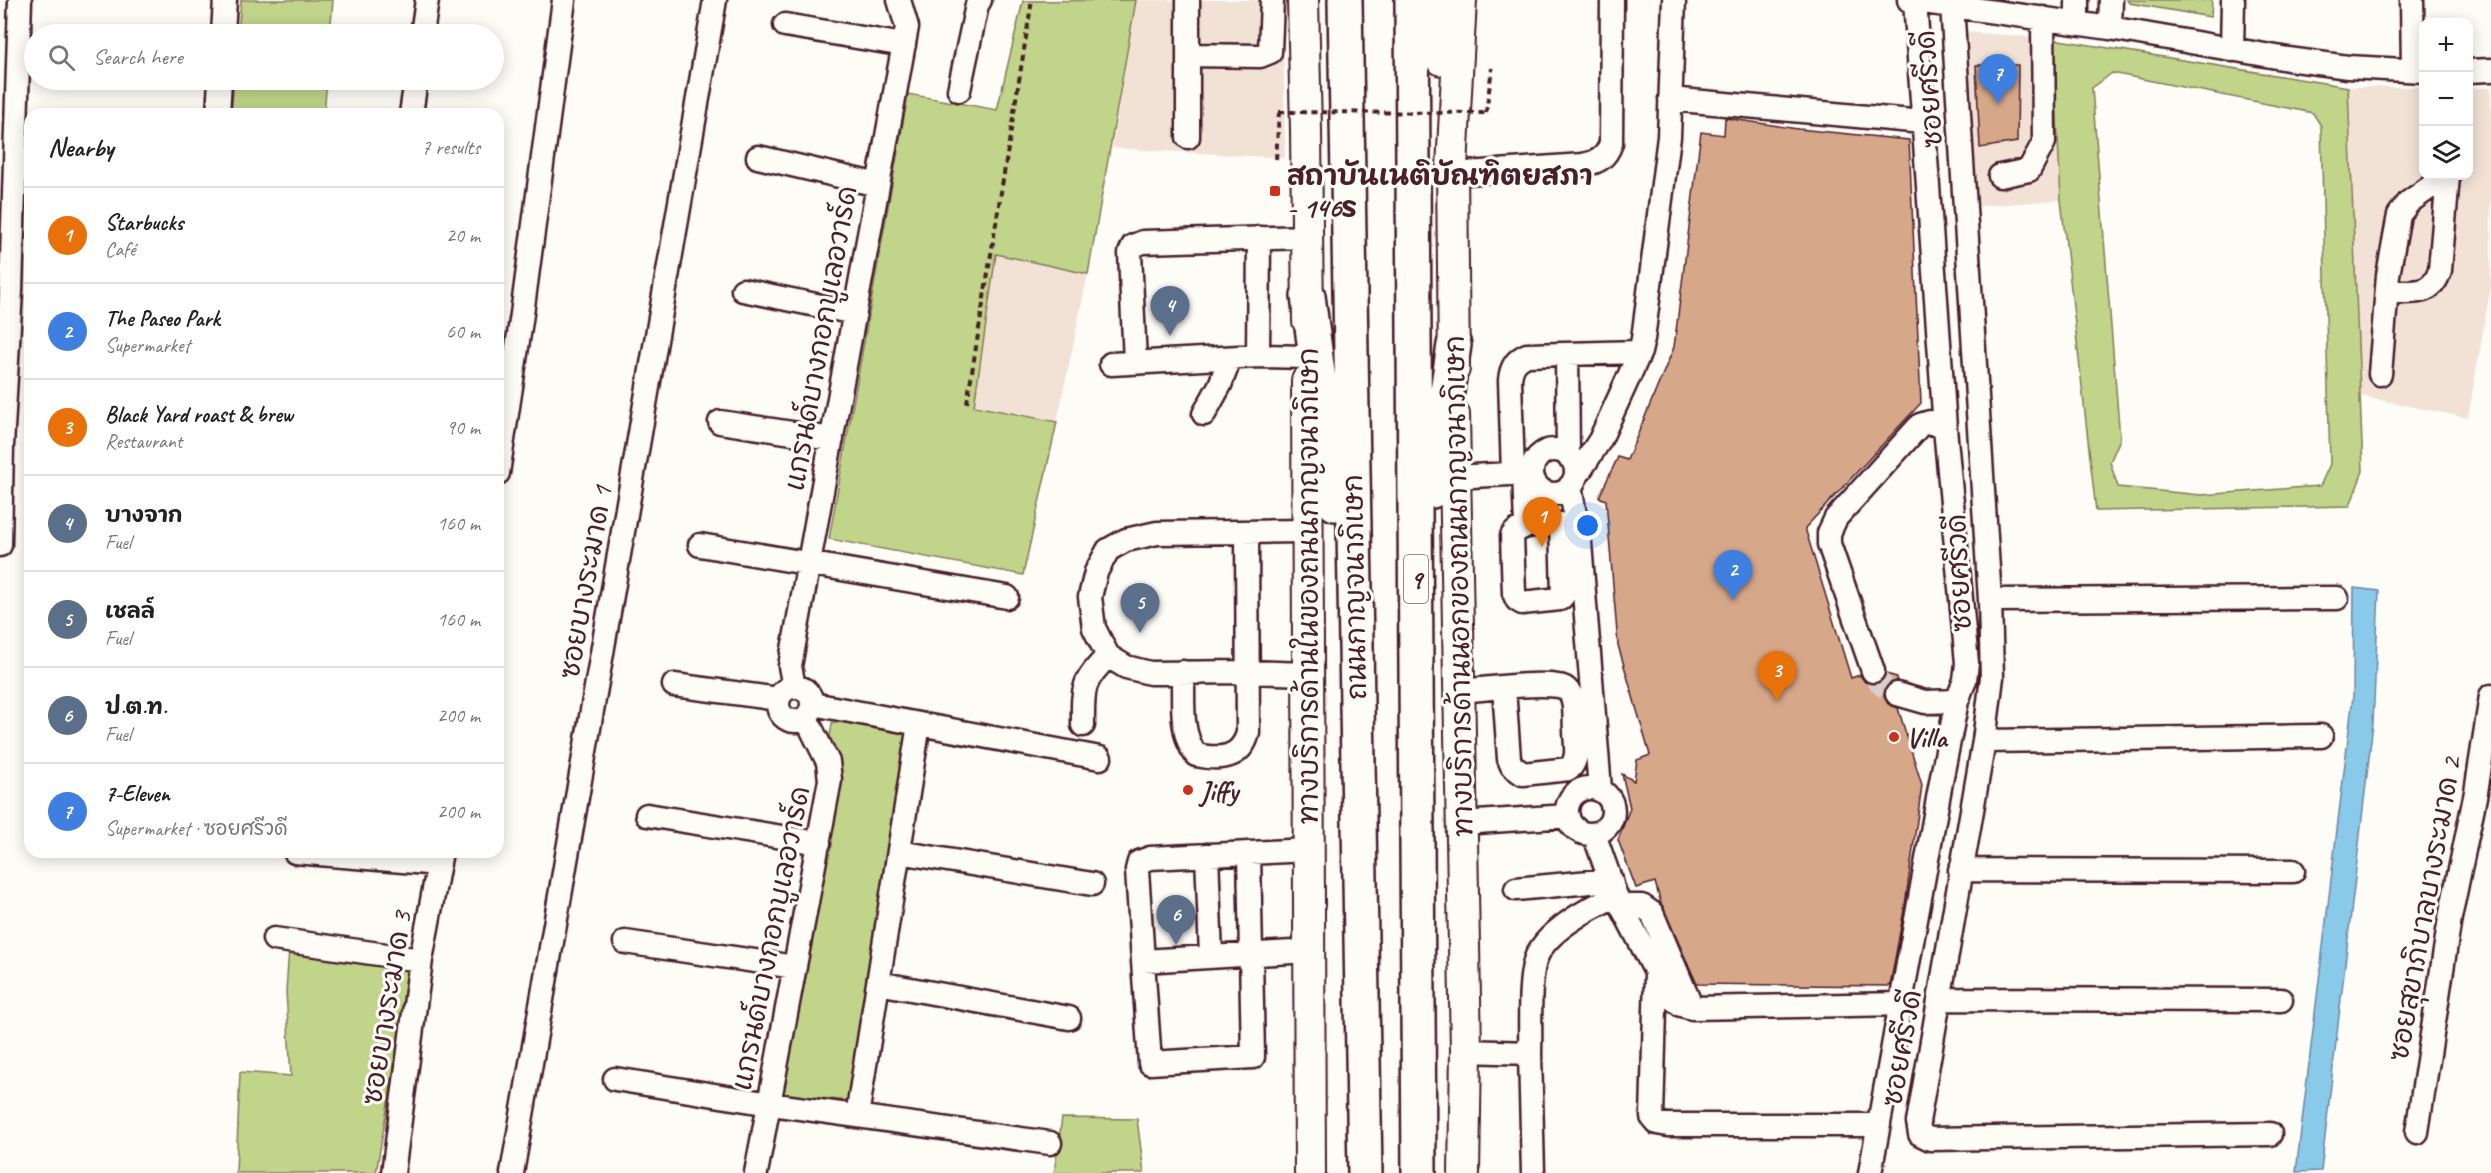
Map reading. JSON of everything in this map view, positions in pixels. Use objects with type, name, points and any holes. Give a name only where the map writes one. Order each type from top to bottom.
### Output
[{"type":"highway","name":"ถนนกาญจนาภิเษก","points":[[1345,0],[1365,1168]]},
{"type":"highway","name":"9","points":[[1412,0],[1419,1166]]},
{"type":"highway","points":[[1308,296],[1356,660]]},
{"type":"highway","points":[[1416,595],[1454,345]]},
{"type":"main road","name":"ทางบริการด้านในของถนนกาญจนาภิเษก","points":[[1303,0],[1308,237],[1309,531],[1306,674],[1310,1171]]},
{"type":"main road","points":[[1306,130],[1315,0]]},
{"type":"main road","points":[[1437,0],[1452,171]]},
{"type":"main road","name":"ทางบริการด้านนอกของถนนกาญจนาภิเษก","points":[[1461,0],[1452,171],[1454,477],[1466,1051],[1464,1164]]},
{"type":"street","points":[[224,24],[225,0]]},
{"type":"street","points":[[423,24],[427,0]]},
{"type":"street","points":[[504,434],[564,0]]},
{"type":"street","name":"ซอยบางระมาด 1","points":[[512,1173],[715,0]]},
{"type":"street","name":"แกรนด์บางกอกบูเลอวาร์ด","points":[[786,693],[907,27],[899,0]]},
{"type":"street","points":[[959,90],[977,4],[981,0]]},
{"type":"street","points":[[1188,0],[1188,137]]},
{"type":"street","points":[[1188,55],[1260,56],[1270,52],[1272,0]]},
{"type":"street","points":[[1452,171],[1583,165],[1597,162],[1608,153],[1611,143],[1612,0]]},
{"type":"street","points":[[1523,473],[1538,488],[1551,493],[1568,486],[1600,440],[1640,351],[1666,164],[1674,0]]},
{"type":"street","points":[[1870,1173],[1957,701],[1965,681],[1967,663],[1945,428],[1912,0],[2110,28],[2232,50],[2348,67],[2418,70],[2412,0]]},
{"type":"street","points":[[2077,0],[2077,23]]},
{"type":"street","points":[[2110,28],[2111,0]]},
{"type":"street","points":[[2232,50],[2233,0]]},
{"type":"street","points":[[0,545],[13,2]]},
{"type":"street","name":"ซอยศรีวดี","points":[[1952,4],[1990,600],[1992,677],[1984,741],[1918,1122],[1920,1134],[1930,1139],[2270,1134]]},
{"type":"street","points":[[2000,176],[2029,170],[2044,142],[2043,18]]},
{"type":"street","points":[[785,25],[904,45]]},
{"type":"street","points":[[2473,71],[2491,70]]},
{"type":"street","points":[[218,108],[219,90]]},
{"type":"street","points":[[412,108],[415,90]]},
{"type":"street","points":[[1670,99],[1923,122]]},
{"type":"street","points":[[758,158],[878,184]]},
{"type":"street","points":[[2380,374],[2387,292],[2399,215],[2409,202],[2441,180]]},
{"type":"street","points":[[2387,292],[2421,291],[2430,288],[2437,281],[2440,270],[2447,180]]},
{"type":"street","points":[[1135,362],[1130,253],[1133,246],[1143,242],[1308,237]]},
{"type":"street","points":[[1258,357],[1259,238]]},
{"type":"street","points":[[743,290],[855,313]]},
{"type":"street","points":[[1526,526],[1523,473],[1510,380],[1512,368],[1516,362],[1527,356],[1640,351]]},
{"type":"street","points":[[1567,354],[1568,456]]},
{"type":"street","points":[[1111,364],[1307,357]]},
{"type":"street","points":[[1204,414],[1220,385],[1230,358]]},
{"type":"street","points":[[720,422],[832,439]]},
{"type":"street","points":[[1873,671],[1829,544],[1829,533],[1836,518],[1920,425],[1930,422],[1945,428]]},
{"type":"street","points":[[1454,477],[1523,473],[1544,452],[1558,450],[1568,456],[1575,465],[1568,486],[1561,524],[1563,596],[1560,599],[1522,603],[1517,600],[1514,593],[1512,536],[1518,528],[1526,526],[1561,524]]},
{"type":"street","points":[[1568,486],[1580,543],[1600,789]]},
{"type":"street","points":[[1306,674],[1150,673],[1126,667],[1108,656],[1094,628],[1090,597],[1096,573],[1108,550],[1126,540],[1157,533],[1309,531]]},
{"type":"street","points":[[1183,672],[1185,736],[1196,755],[1219,757],[1239,752],[1245,744],[1248,733],[1247,533]]},
{"type":"street","points":[[700,545],[1008,597]]},
{"type":"street","points":[[1990,600],[2337,598]]},
{"type":"street","points":[[1083,725],[1085,682],[1091,672],[1108,656]]},
{"type":"street","points":[[674,685],[786,693],[805,690],[812,698],[809,711],[796,722],[784,718],[778,708],[786,693]]},
{"type":"street","points":[[1460,691],[1504,688],[1558,685],[1568,690],[1572,698],[1576,754],[1571,768],[1563,771],[1523,774],[1512,766],[1509,759],[1504,688]]},
{"type":"street","points":[[1897,694],[1925,702],[1957,701]]},
{"type":"street","name":"ซอยสุขาภิบาลบางระมาด 2","points":[[2417,1132],[2450,918],[2476,792],[2491,696]]},
{"type":"street","points":[[809,711],[919,724],[1100,758]]},
{"type":"street","name":"แกรนด์บางกอกบูเลอวาร์ด","points":[[756,1173],[830,780],[828,762],[809,711]]},
{"type":"street","points":[[857,1116],[919,724]]},
{"type":"street","points":[[1984,741],[2321,736]]},
{"type":"street","points":[[1585,788],[1600,789],[1611,799],[1614,814],[1607,827],[1594,834],[1579,831],[1572,826],[1568,816],[1568,804],[1577,791],[1585,788]]},
{"type":"street","points":[[647,815],[819,843]]},
{"type":"street","points":[[1462,823],[1568,816]]},
{"type":"street","points":[[1594,834],[1616,894],[1670,998],[1681,1005],[1692,1008],[1901,1004]]},
{"type":"street","points":[[1249,853],[1253,1057],[1150,1063],[1138,862],[1150,858],[1308,850]]},
{"type":"street","points":[[899,852],[1092,884]]},
{"type":"street","points":[[1207,855],[1211,956]]},
{"type":"street","name":"ซอยบางระมาด 3","points":[[393,1173],[421,960],[440,858]]},
{"type":"street","points":[[1960,870],[2293,871]]},
{"type":"street","points":[[1516,889],[1616,894],[1642,906],[1652,913],[1692,1008]]},
{"type":"street","points":[[1533,1173],[1530,1053],[1534,969],[1537,956],[1548,942],[1579,915],[1616,894]]},
{"type":"street","points":[[273,939],[421,960]]},
{"type":"street","points":[[625,942],[795,967]]},
{"type":"street","points":[[1143,961],[1309,951]]},
{"type":"street","points":[[1656,972],[1652,1117],[1657,1123],[1668,1125],[1879,1125]]},
{"type":"street","points":[[878,983],[1069,1018]]},
{"type":"street","points":[[1941,999],[2281,1000]]},
{"type":"street","points":[[1466,1051],[1530,1053]]},
{"type":"street","points":[[615,1079],[770,1104],[1050,1143]]},
{"type":"path","points":[[967,403],[1032,0]]},
{"type":"path","points":[[1276,159],[1280,112],[1486,113],[1492,68]]},
{"type":"shaded area","points":[[1136,0],[1283,0],[1285,158],[1112,148]]},
{"type":"shaded area","points":[[1968,32],[2053,39],[2061,200],[1978,206]]},
{"type":"shaded area","points":[[2348,87],[2419,87],[2419,180],[2473,180],[2473,88],[2491,88],[2491,286],[2468,418],[2360,396]]},
{"type":"shaded area","points":[[996,254],[1088,274],[1057,422],[974,406]]},
{"type":"green space","points":[[241,0],[333,0],[331,24],[239,24]]},
{"type":"green space","points":[[1136,0],[1088,274],[996,254],[974,406],[1057,422],[1023,575],[829,539],[908,94],[997,110],[1023,1]]},
{"type":"green space","points":[[2127,0],[2212,0],[2211,17],[2129,3]]},
{"type":"green space","points":[[2053,39],[2348,87],[2363,471],[2350,506],[2096,511],[2061,200]],"holes":[[[2112,73],[2313,113],[2321,126],[2330,464],[2320,486],[2201,495],[2118,487],[2110,462],[2120,439],[2092,88]]]},
{"type":"green space","points":[[233,90],[326,90],[325,108],[232,108]]},
{"type":"green space","points":[[845,717],[907,730],[850,1101],[779,1094],[832,723]]},
{"type":"green space","points":[[289,949],[411,969],[376,1173],[236,1173],[240,1072],[291,1076],[286,991]]},
{"type":"green space","points":[[1062,1118],[1137,1119],[1144,1173],[1054,1173]]},
{"type":"water","points":[[2354,588],[2379,591],[2373,723],[2321,1171],[2296,1172],[2353,696]]},
{"type":"building","points":[[1976,65],[2018,65],[2017,142],[1980,148]]},
{"type":"building","points":[[1725,118],[1798,129],[1909,140],[1921,403],[1805,528],[1851,678],[1860,675],[1865,682],[1871,684],[1883,680],[1886,674],[1897,677],[1897,681],[1887,685],[1884,697],[1888,704],[1898,708],[1922,785],[1905,905],[1890,986],[1697,984],[1661,904],[1655,882],[1636,888],[1618,840],[1630,808],[1622,774],[1634,781],[1637,760],[1650,755],[1618,645],[1606,500],[1599,497],[1618,457],[1627,460],[1674,347],[1701,132],[1724,135]]},
{"type":"tunnel","points":[[1873,671],[1882,685],[1897,694]]},
{"type":"place","name":"7-Eleven","points":[[1998,104]]},
{"type":"place","name":"สถาบันเนติบัณฑิตยสภา - 146ร","points":[[1275,191]]},
{"type":"place","name":"บางจาก","points":[[1170,336]]},
{"type":"place","name":"Starbucks","points":[[1542,547]]},
{"type":"place","name":"The Paseo Park","points":[[1733,600]]},
{"type":"place","name":"เชลล์","points":[[1140,633]]},
{"type":"place","name":"Black Yard roast & brew","points":[[1777,701]]},
{"type":"place","name":"Villa","points":[[1894,737]]},
{"type":"place","name":"Jiffy","points":[[1188,790]]},
{"type":"place","name":"ป.ต.ท.","points":[[1176,945]]}]
